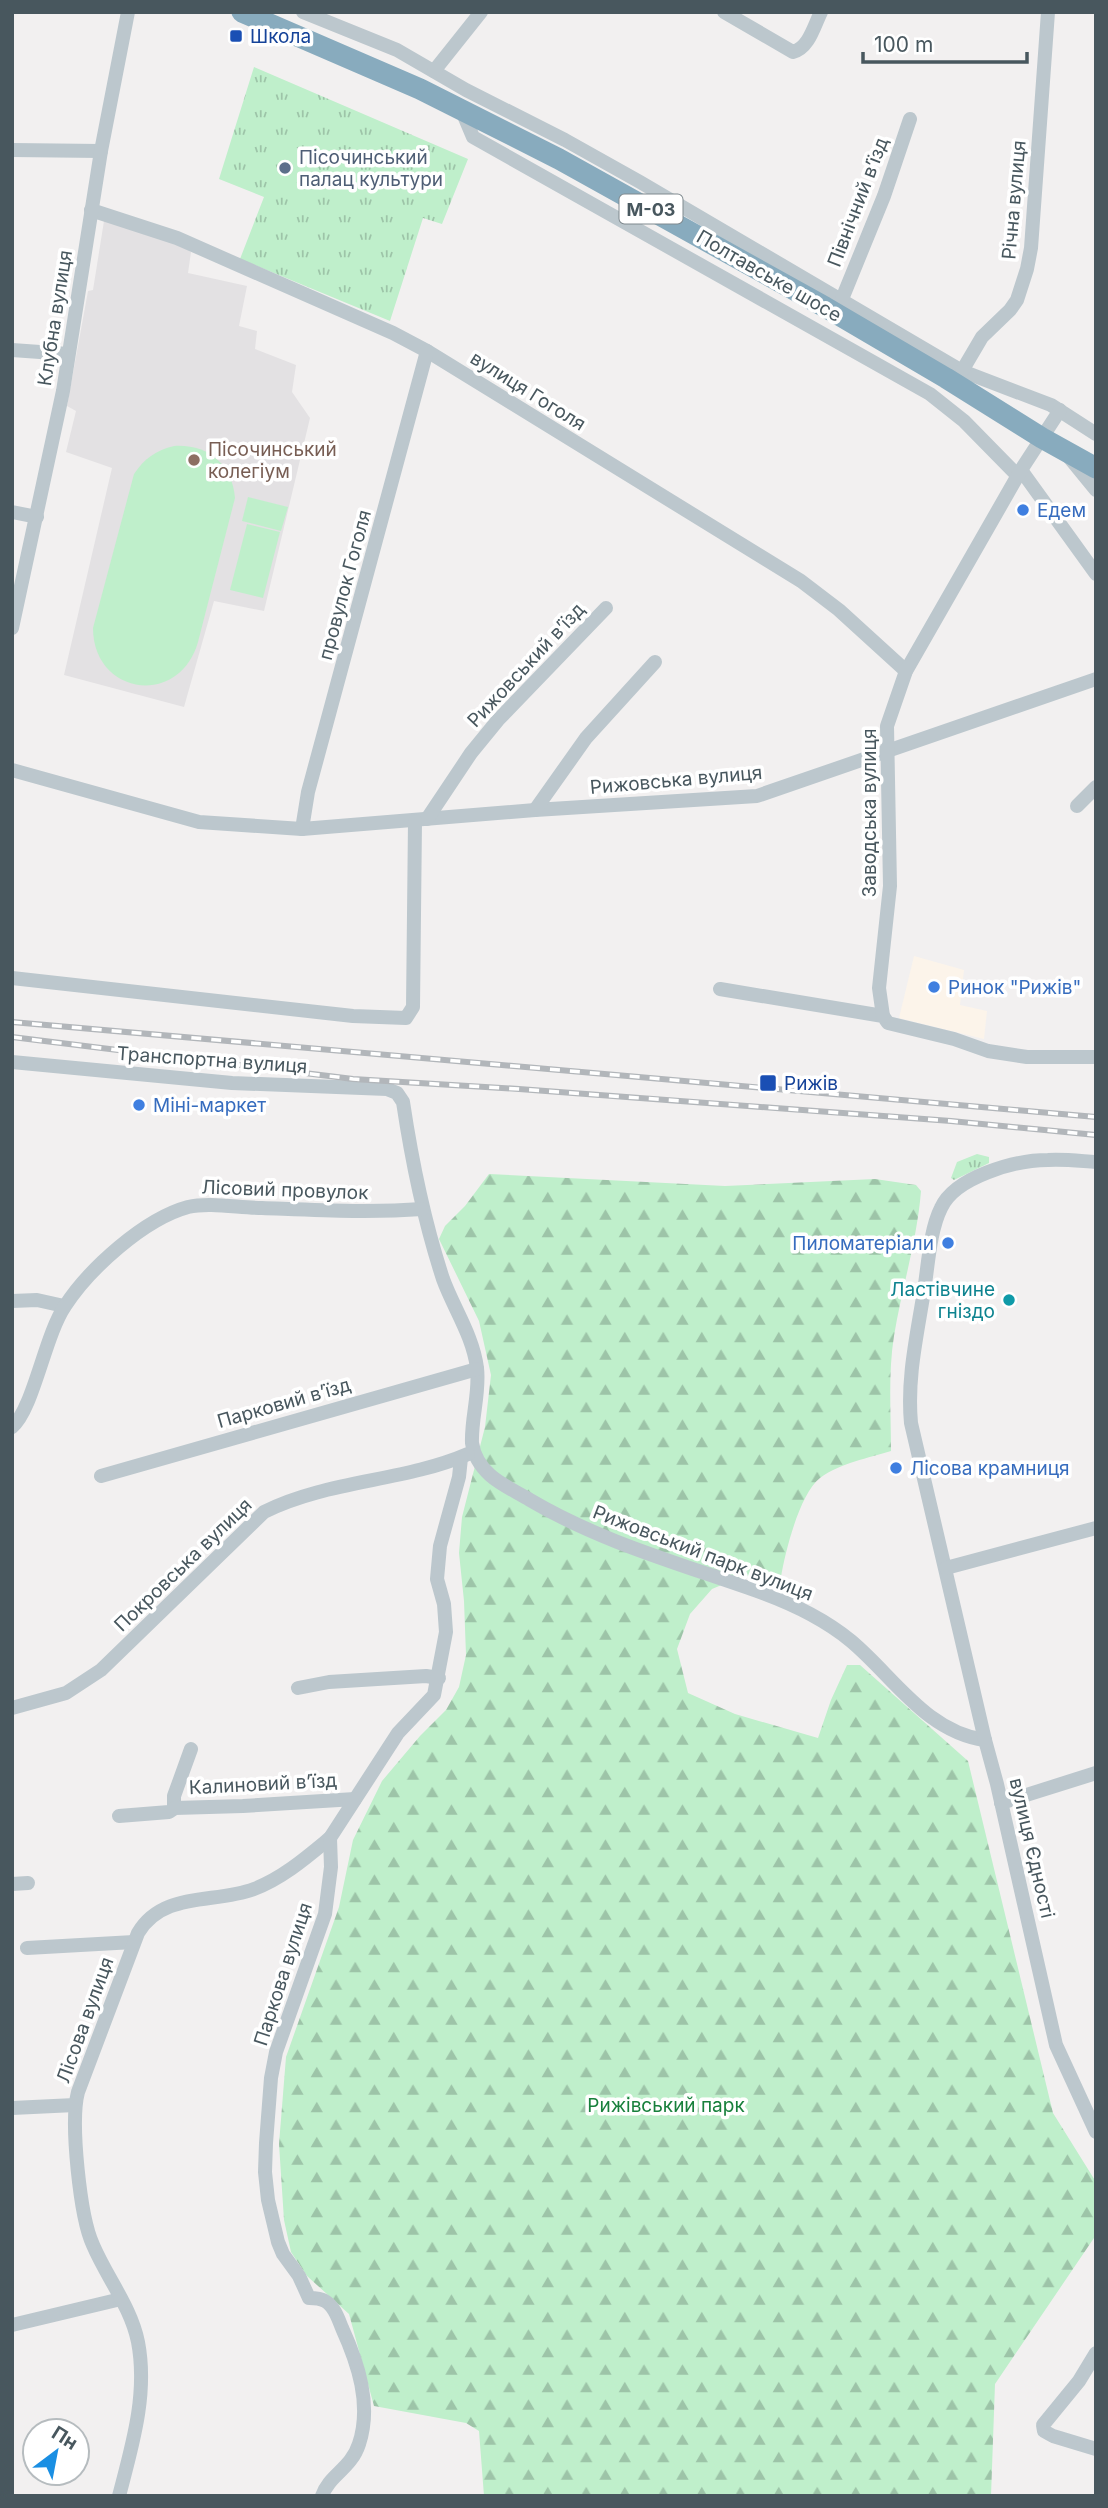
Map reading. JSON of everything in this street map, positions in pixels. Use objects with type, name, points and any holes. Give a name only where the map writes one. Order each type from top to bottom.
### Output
[{"type":"highway","name":"Полтавське шосе","points":[[243,12],[419,89],[559,159],[670,219],[1096,468]]},
{"type":"street","name":"Клубна вулиця","points":[[12,628],[63,391],[101,151],[128,12]]},
{"type":"street","points":[[303,12],[397,50],[640,182],[962,370],[1060,410],[1096,434]]},
{"type":"street","points":[[434,71],[481,12]]},
{"type":"street","points":[[724,12],[793,52],[805,45],[821,12]]},
{"type":"street","name":"Річна вулиця","points":[[962,370],[982,337],[1017,300],[1027,269],[1031,247],[1048,12]]},
{"type":"street","points":[[462,111],[473,137],[930,394],[964,421],[1020,473],[1096,574]]},
{"type":"street","name":"Північний в’їзд","points":[[842,299],[884,196],[910,119]]},
{"type":"street","points":[[12,150],[101,151]]},
{"type":"street","name":"вулиця Гоголя","points":[[92,210],[177,238],[393,333],[427,351],[801,581],[839,610],[906,671]]},
{"type":"street","points":[[12,350],[68,354]]},
{"type":"street","name":"провулок Гоголя","points":[[302,829],[308,792],[427,351]]},
{"type":"street","name":"Заводська вулиця","points":[[883,1016],[879,988],[890,886],[887,726],[906,671],[1020,473],[1060,410]]},
{"type":"street","points":[[1063,451],[1096,491]]},
{"type":"street","points":[[12,512],[37,517]]},
{"type":"street","name":"Рижовський в’їзд","points":[[421,820],[498,720],[606,608]]},
{"type":"street","name":"Рижовська вулиця","points":[[535,810],[586,738],[655,662]]},
{"type":"street","name":"Рижовська вулиця","points":[[12,770],[199,822],[302,829],[757,796],[1096,679]]},
{"type":"street","points":[[1077,806],[1096,787]]},
{"type":"street","points":[[12,978],[339,1014],[407,1018],[413,1007],[421,820]]},
{"type":"street","points":[[720,989],[883,1016],[888,1023],[954,1039],[988,1051],[1027,1057],[1096,1057]]},
{"type":"street","name":"Транспортна вулиця","points":[[12,1062],[232,1083],[387,1089],[397,1093],[403,1102],[422,1209]]},
{"type":"street","name":"вулиця Єдності","points":[[1096,1162],[1047,1160],[1008,1167],[987,1173],[958,1188],[942,1205],[936,1222],[912,1359],[909,1401],[912,1429],[1056,2045],[1096,2132]]},
{"type":"street","name":"Лісовий провулок","points":[[12,1427],[23,1414],[50,1335],[64,1306],[121,1246],[162,1219],[191,1206],[366,1212],[422,1209]]},
{"type":"street","points":[[330,1838],[398,1733],[434,1695],[446,1632],[444,1604],[437,1579],[440,1546],[458,1477],[467,1455],[478,1382],[473,1346],[446,1288],[422,1209]]},
{"type":"street","points":[[12,1301],[37,1300],[64,1306]]},
{"type":"street","name":"Парковий в’їзд","points":[[101,1476],[477,1369]]},
{"type":"street","name":"Покровська вулиця","points":[[12,1708],[66,1693],[101,1670],[264,1512],[292,1499],[467,1455]]},
{"type":"street","name":"Рижовський парк вулиця","points":[[467,1455],[492,1477],[572,1523],[611,1540],[776,1598],[821,1619],[854,1643],[895,1685],[950,1731],[967,1738],[985,1740]]},
{"type":"street","points":[[946,1568],[1096,1528]]},
{"type":"street","points":[[298,1688],[329,1682],[426,1676],[439,1678]]},
{"type":"street","name":"Калиновий в’їзд","points":[[174,1808],[174,1796],[191,1749]]},
{"type":"street","points":[[1001,1803],[1096,1773]]},
{"type":"street","name":"Калиновий в’їзд","points":[[119,1816],[169,1812],[174,1808],[355,1799]]},
{"type":"street","name":"Лісова вулиця","points":[[119,2496],[141,2394],[137,2339],[121,2299],[91,2243],[85,2220],[74,2118],[75,2105],[134,1942],[149,1918],[164,1907],[254,1889],[302,1861],[330,1838]]},
{"type":"street","name":"Паркова вулиця","points":[[322,2496],[328,2484],[351,2462],[360,2441],[363,2397],[358,2367],[331,2306],[321,2299],[309,2298],[283,2254],[273,2224],[265,2172],[271,2078],[276,2052],[325,1914],[331,1867],[330,1838]]},
{"type":"street","points":[[12,1884],[28,1883]]},
{"type":"street","points":[[27,1948],[134,1942]]},
{"type":"street","points":[[12,2108],[75,2105]]},
{"type":"street","points":[[12,2325],[121,2299]]},
{"type":"street","points":[[1096,2353],[1079,2381],[1043,2425],[1044,2431],[1096,2449]]},
{"type":"shaded area","name":"Пісочинський колегіум","points":[[104,221],[185,246],[191,252],[188,273],[247,286],[239,326],[257,331],[255,349],[296,365],[292,392],[310,418],[264,611],[214,601],[184,707],[64,675],[112,468],[66,452],[76,411],[67,406],[88,291],[93,290]]},
{"type":"shaded area","name":"Ринок \"Рижів\"","points":[[914,956],[964,970],[960,1005],[987,1011],[984,1039],[899,1018]]},
{"type":"green space","points":[[254,67],[468,159],[442,224],[423,218],[390,321],[240,259],[264,197],[219,179]]},
{"type":"green space","points":[[174,446],[197,448],[216,458],[229,475],[235,498],[198,642],[188,663],[174,677],[156,684],[138,685],[121,679],[107,668],[97,651],[93,628],[134,474],[151,456]]},
{"type":"green space","points":[[248,497],[288,507],[281,531],[242,521]]},
{"type":"green space","points":[[247,524],[280,532],[263,598],[230,590]]},
{"type":"green space","points":[[977,1154],[989,1157],[989,1163],[954,1180],[951,1178],[957,1162]]},
{"type":"green space","name":"Рижівський парк","points":[[489,1174],[725,1186],[875,1179],[916,1185],[921,1191],[892,1350],[891,1451],[845,1465],[820,1478],[800,1509],[781,1577],[743,1576],[712,1589],[690,1614],[677,1649],[688,1693],[735,1714],[818,1738],[847,1665],[860,1665],[968,1761],[1053,2113],[1096,2182],[1096,2235],[995,2384],[991,2496],[484,2496],[479,2431],[466,2423],[374,2406],[349,2314],[307,2276],[291,2252],[284,2220],[279,2144],[286,2057],[339,1907],[353,1840],[382,1781],[446,1710],[459,1687],[466,1655],[459,1553],[462,1517],[485,1427],[491,1375],[479,1321],[439,1239],[445,1226],[465,1206]]},
{"type":"railway","points":[[12,1022],[1096,1117]]},
{"type":"railway","points":[[12,1037],[353,1079],[951,1121],[1096,1135]]},
{"type":"place","name":"Школа","points":[[236,36]]},
{"type":"place","name":"Пісочинський палац культури","points":[[285,168]]},
{"type":"place","name":"Пісочинський колегіум","points":[[194,460]]},
{"type":"place","name":"Едем","points":[[1023,510]]},
{"type":"place","name":"Ринок \"Рижів\"","points":[[934,987]]},
{"type":"place","name":"Рижів","points":[[768,1083]]},
{"type":"place","name":"Міні-маркет","points":[[139,1105]]},
{"type":"place","name":"Пиломатеріали","points":[[948,1243]]},
{"type":"place","name":"Ластівчине гніздо","points":[[1009,1300]]},
{"type":"place","name":"Лісова крамниця","points":[[896,1468]]}]
